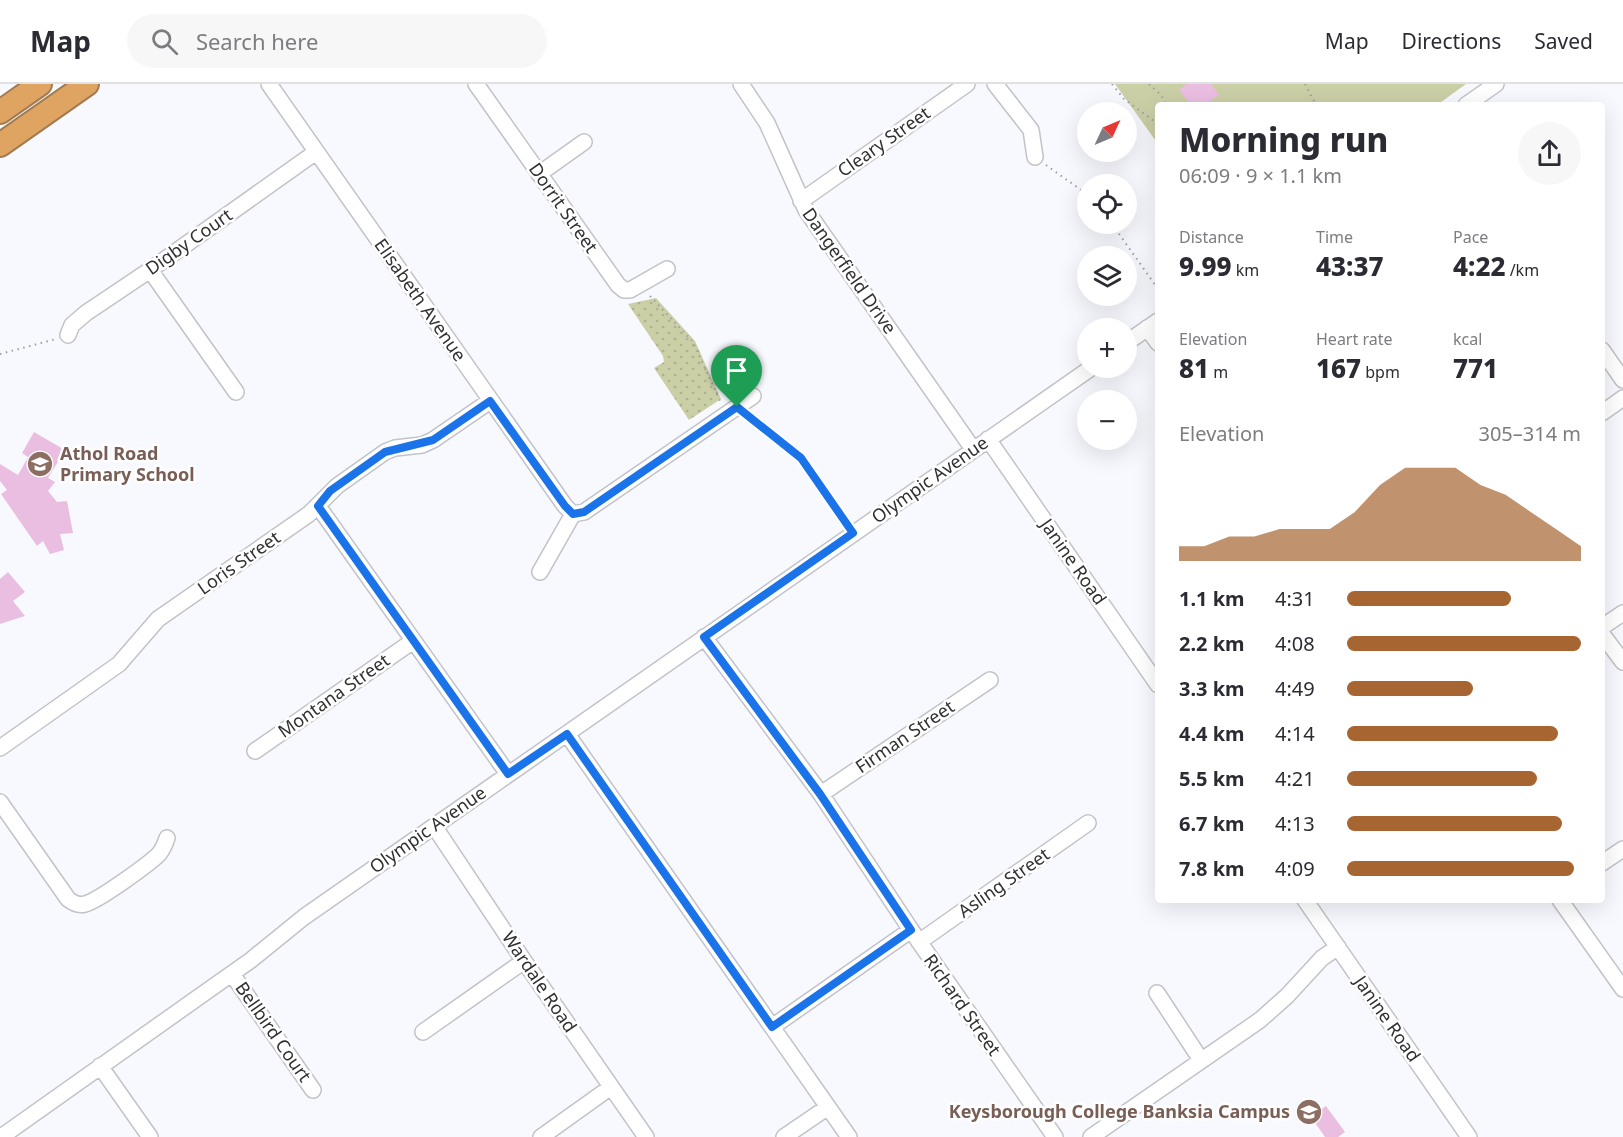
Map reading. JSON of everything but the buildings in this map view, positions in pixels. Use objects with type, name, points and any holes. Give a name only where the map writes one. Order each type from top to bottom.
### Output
[{"type":"highway","points":[[0,112],[40,84]]},
{"type":"highway","points":[[0,145],[87,84]]},
{"type":"street","name":"Elisabeth Avenue","points":[[269,84],[490,401],[573,514]]},
{"type":"street","name":"Dorrit Street","points":[[476,84],[613,280],[624,290],[641,286]]},
{"type":"street","name":"Dangerfield Drive","points":[[741,84],[767,123],[801,201],[973,449]]},
{"type":"street","name":"Cleary Street","points":[[801,201],[967,84]]},
{"type":"street","points":[[995,84],[1031,130],[1035,158]]},
{"type":"street","points":[[1470,102],[1496,84]]},
{"type":"street","points":[[539,174],[584,142]]},
{"type":"street","name":"Digby Court","points":[[68,335],[72,325],[86,313],[316,152]]},
{"type":"street","points":[[641,286],[667,269]]},
{"type":"street","points":[[150,270],[236,392]]},
{"type":"street","points":[[1137,336],[1153,325]]},
{"type":"street","points":[[1605,354],[1623,380]]},
{"type":"street","name":"Olympic Avenue","points":[[2,1135],[232,974],[294,924],[1077,378]]},
{"type":"street","points":[[540,572],[573,514],[584,512],[753,396]]},
{"type":"street","points":[[1605,411],[1623,398]]},
{"type":"street","name":"Loris Street","points":[[0,748],[119,664],[158,619],[309,514],[330,491],[385,452],[433,440],[490,401]]},
{"type":"street","name":"Janine Road","points":[[988,439],[1155,681]]},
{"type":"street","points":[[318,506],[508,774]]},
{"type":"street","points":[[1605,625],[1623,613]]},
{"type":"street","name":"Richard Street","points":[[704,637],[820,794],[915,936],[1055,1137]]},
{"type":"street","points":[[1605,638],[1623,662]]},
{"type":"street","name":"Montana Street","points":[[255,751],[413,641]]},
{"type":"street","name":"Firman Street","points":[[820,794],[990,680]]},
{"type":"street","points":[[567,734],[849,1137]]},
{"type":"street","points":[[0,802],[68,899],[79,905],[99,897],[152,860],[163,849],[167,838]]},
{"type":"street","name":"Asling Street","points":[[772,1027],[1088,824]]},
{"type":"street","name":"Wardale Road","points":[[434,826],[646,1137]]},
{"type":"street","points":[[1605,861],[1623,849]]},
{"type":"street","name":"Janine Road","points":[[1307,903],[1469,1137]]},
{"type":"street","points":[[1562,903],[1623,989]]},
{"type":"street","points":[[1091,1137],[1260,1020],[1287,996],[1322,958],[1338,947]]},
{"type":"street","points":[[423,1032],[524,961]]},
{"type":"street","name":"Bellbird Court","points":[[232,974],[314,1090]]},
{"type":"street","points":[[1157,993],[1201,1060]]},
{"type":"street","points":[[100,1066],[150,1137]]},
{"type":"street","points":[[541,1137],[611,1086]]},
{"type":"street","points":[[784,1137],[828,1107]]},
{"type":"path","points":[[1112,84],[1124,99],[1155,122]]},
{"type":"path","points":[[1149,84],[1165,102]]},
{"type":"path","points":[[1305,84],[1314,102]]},
{"type":"path","points":[[1035,158],[1077,187]]},
{"type":"path","points":[[1119,234],[1155,285]]},
{"type":"path","points":[[641,286],[693,342],[719,402],[725,397],[801,458],[853,533]]},
{"type":"path","points":[[0,354],[68,335]]},
{"type":"green space","points":[[1115,84],[1466,84],[1441,102],[1155,102],[1155,140],[1137,115],[1137,102],[1128,102]]},
{"type":"green space","points":[[656,298],[695,341],[721,399],[689,420],[654,368],[664,362],[663,356],[628,304]]},
{"type":"place","name":"Athol Road Primary School","points":[[40,464]]},
{"type":"place","name":"Keysborough College Banksia Campus","points":[[1309,1112]]},
{"type":"route","points":[[490,401],[565,506],[573,514],[584,512],[737,407],[801,458],[853,533],[704,637],[820,794],[911,930],[772,1027],[567,734],[508,774],[318,506],[330,491],[385,452],[395,448],[427,443],[490,401]]}]
